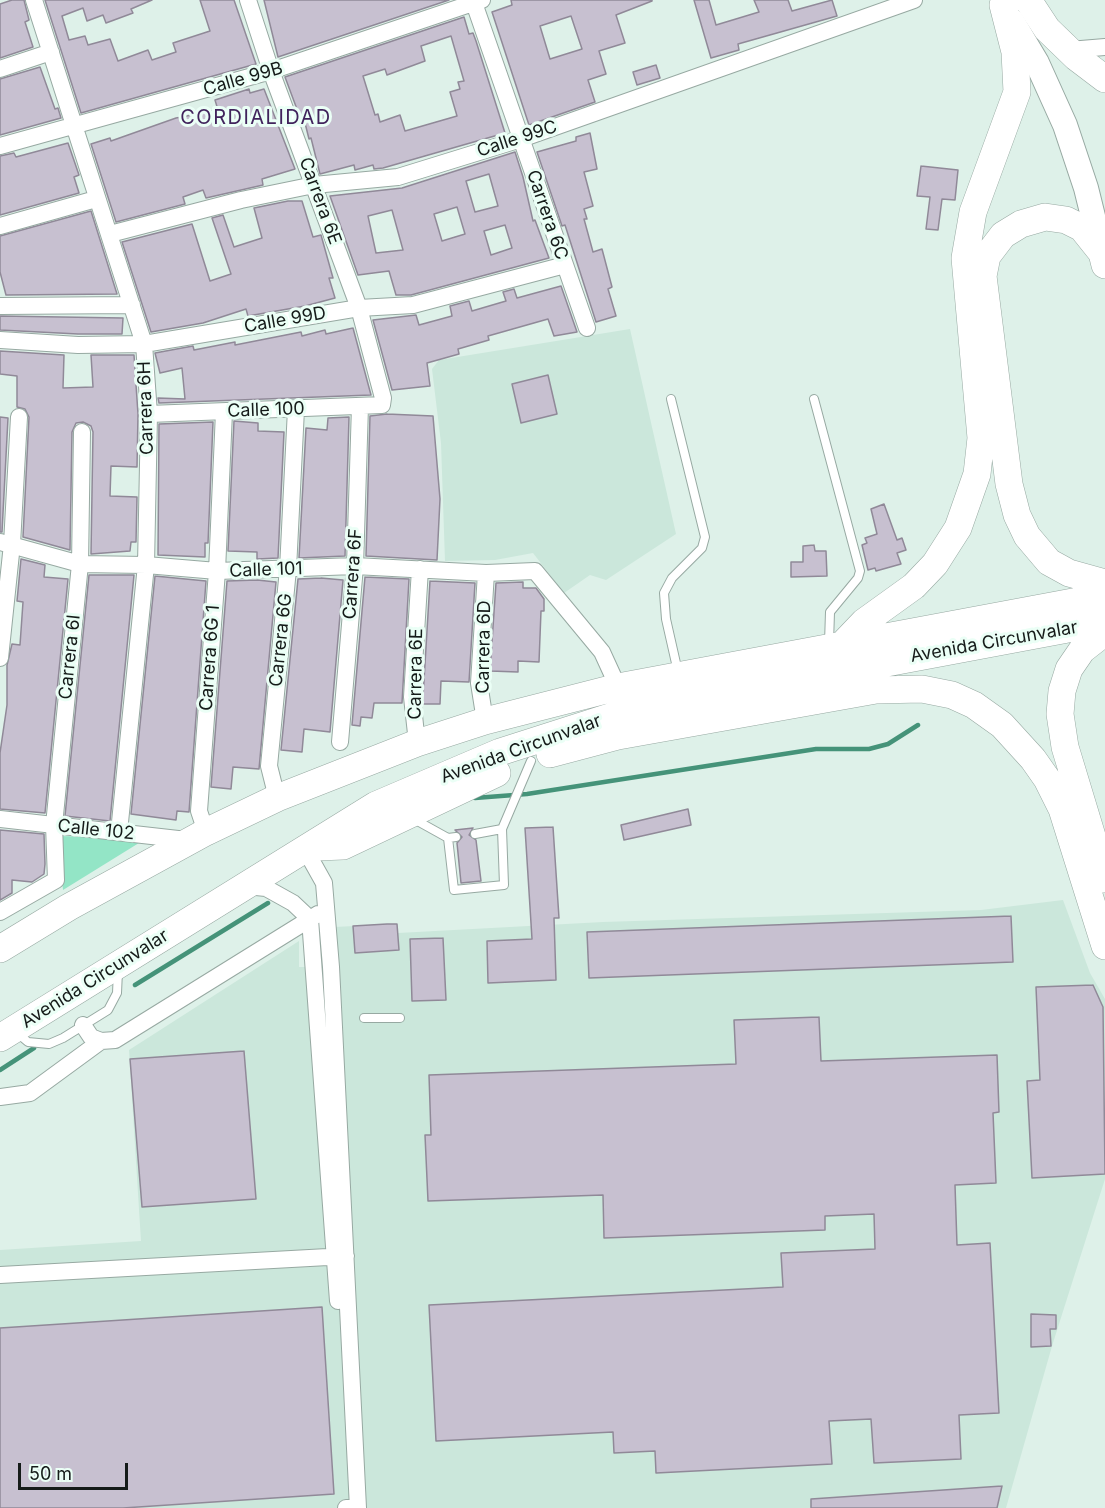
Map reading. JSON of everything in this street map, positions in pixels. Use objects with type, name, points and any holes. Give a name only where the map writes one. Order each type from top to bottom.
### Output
[{"type":"highway","points":[[1014,1],[1105,79]]},
{"type":"highway","points":[[836,646],[864,622],[891,606],[935,564],[958,528],[973,490],[981,438],[964,258],[976,202],[1017,92],[1014,1]]},
{"type":"highway","points":[[1104,259],[1089,234],[1075,223],[1059,218],[1036,218],[1010,229],[995,242],[987,256],[983,276],[1011,494],[1017,515],[1027,536],[1049,562],[1069,573],[1105,583]]},
{"type":"highway","name":"Avenida Circunvalar","points":[[7,938],[199,836],[277,798],[417,743],[485,721],[618,687],[1105,596]]},
{"type":"highway","name":"Avenida Circunvalar","points":[[6,1034],[376,806],[500,752],[625,712],[1105,622]]},
{"type":"highway","points":[[1105,632],[1082,650],[1069,669],[1062,691],[1060,714],[1065,747],[1105,879]]},
{"type":"highway","points":[[723,692],[796,703],[867,666]]},
{"type":"highway","points":[[306,848],[343,846],[488,776],[618,736],[876,690],[922,689],[959,697],[993,717],[1033,759],[1053,790],[1105,946]]},
{"type":"main road","points":[[1014,1],[1072,104],[1105,202]]},
{"type":"main road","points":[[1014,1],[1037,63],[1065,124],[1086,188],[1104,259]]},
{"type":"street","name":"Carrera 6H","points":[[34,0],[144,344],[149,414],[146,565],[119,832]]},
{"type":"street","name":"Carrera 6E","points":[[248,0],[358,308],[383,398],[382,405]]},
{"type":"street","name":"Calle 99C","points":[[110,234],[242,200],[314,185],[398,177],[521,139],[914,0]]},
{"type":"street","name":"Calle 99B","points":[[0,146],[272,72],[476,1]]},
{"type":"street","name":"Carrera 6C","points":[[476,1],[587,328]]},
{"type":"street","points":[[1069,50],[1105,47]]},
{"type":"street","points":[[0,69],[51,51]]},
{"type":"street","points":[[0,226],[96,199]]},
{"type":"street","name":"Calle 99D","points":[[0,340],[78,345],[144,344],[358,308],[413,305],[565,265]]},
{"type":"street","points":[[0,306],[132,305]]},
{"type":"street","name":"Calle 100","points":[[149,414],[382,405]]},
{"type":"street","name":"Carrera 6F","points":[[340,742],[355,566],[360,406]]},
{"type":"street","name":"Carrera 6G","points":[[277,798],[269,766],[288,569],[296,409]]},
{"type":"street","name":"Carrera 6G 1","points":[[199,836],[217,571],[224,411]]},
{"type":"street","points":[[0,658],[6,543],[19,417]]},
{"type":"street","name":"Carrera 6I","points":[[0,912],[57,880],[54,825],[80,564],[82,432]]},
{"type":"street","name":"Calle 101","points":[[6,543],[80,564],[146,565],[217,571],[355,566],[486,573],[535,571],[602,652],[618,687]]},
{"type":"street","name":"Carrera 6E","points":[[417,743],[412,697],[420,570]]},
{"type":"street","name":"Carrera 6D","points":[[485,721],[479,683],[486,573]]},
{"type":"street","name":"Calle 102","points":[[0,819],[119,832],[199,836]]},
{"type":"street","points":[[246,886],[266,888],[293,903],[310,919],[341,1256],[358,1508],[347,1508],[341,1256],[327,909],[324,883],[306,848]]},
{"type":"street","points":[[83,1025],[91,1036],[101,1041],[115,1040],[327,909]]},
{"type":"street","points":[[0,1097],[30,1093],[101,1041]]},
{"type":"street","points":[[0,1275],[341,1256]]},
{"type":"lane","points":[[670,399],[705,537],[702,548],[672,578],[664,593],[666,620],[679,676]]},
{"type":"lane","points":[[814,399],[860,571],[858,578],[830,612],[836,646]]},
{"type":"lane","points":[[407,815],[452,838],[454,890],[504,885],[502,829],[531,761]]},
{"type":"lane","points":[[475,834],[502,829]]},
{"type":"lane","points":[[6,1034],[28,1042],[49,1044],[108,1010],[117,993],[118,965]]},
{"type":"lane","points":[[364,1018],[400,1017]]},
{"type":"shaded area","points":[[630,329],[676,534],[606,580],[590,575],[564,593],[533,553],[495,560],[445,561],[441,443],[432,369],[439,360]]},
{"type":"shaded area","points":[[1063,900],[1090,973],[1105,999],[1105,1179],[1052,1346],[1006,1508],[0,1508],[0,1250],[141,1241],[129,1050],[299,941],[299,967],[336,967],[334,927],[397,924],[398,933],[603,922],[981,910]]},
{"type":"green space","points":[[58,836],[147,838],[63,890]]},
{"type":"building","points":[[12,0],[24,0],[29,20],[25,22],[33,47],[0,58],[0,4]]},
{"type":"building","points":[[45,0],[152,0],[131,9],[133,13],[106,23],[103,15],[87,21],[83,8],[62,16],[69,40],[85,36],[88,45],[110,39],[118,61],[148,50],[152,60],[176,52],[173,43],[210,31],[200,0],[234,0],[256,64],[81,113]]},
{"type":"building","points":[[264,0],[449,0],[278,57]]},
{"type":"building","points":[[511,0],[652,0],[616,15],[625,43],[599,51],[606,74],[588,80],[595,102],[529,125],[492,12],[512,5]],"holes":[[[571,16],[582,49],[550,59],[540,26]]]},
{"type":"building","points":[[694,0],[709,0],[716,25],[759,12],[754,0],[788,0],[792,11],[832,0],[837,16],[738,44],[739,50],[711,58]]},
{"type":"building","points":[[464,17],[469,34],[473,33],[476,41],[505,133],[383,168],[374,169],[373,165],[355,170],[354,165],[320,174],[311,138],[309,139],[304,119],[301,120],[285,77]],"holes":[[[451,36],[464,81],[458,82],[460,89],[450,92],[457,116],[405,131],[400,115],[380,122],[378,114],[375,115],[363,76],[385,69],[387,75],[425,61],[421,46]]]},
{"type":"building","points":[[656,65],[660,78],[637,85],[633,72]]},
{"type":"building","points":[[40,67],[55,109],[58,108],[61,118],[0,135],[0,79]]},
{"type":"building","points":[[249,89],[250,93],[264,89],[295,169],[262,179],[263,185],[206,198],[203,190],[183,197],[185,204],[116,222],[91,144],[110,138],[111,141],[176,118],[218,110],[215,100]]},
{"type":"building","points":[[590,133],[597,169],[584,172],[593,206],[584,209],[587,219],[584,219],[593,252],[602,249],[612,287],[608,289],[616,316],[596,322],[565,225],[562,226],[537,152],[576,141],[576,137]]},
{"type":"building","points":[[68,143],[79,175],[74,177],[79,193],[0,215],[0,156],[14,153],[16,157]]},
{"type":"building","points":[[515,152],[533,221],[535,220],[549,258],[411,295],[396,295],[389,271],[358,275],[330,196],[402,188]],"holes":[[[489,174],[498,206],[475,212],[466,181]],[[457,207],[465,234],[442,241],[434,214]],[[392,210],[403,250],[376,253],[368,216]],[[505,225],[512,248],[491,255],[484,231]]]},
{"type":"building","points":[[921,166],[958,170],[955,200],[942,199],[938,230],[926,229],[930,197],[917,196]]},
{"type":"building","points":[[288,201],[302,201],[313,237],[321,235],[333,278],[329,278],[335,298],[248,316],[246,309],[203,323],[151,332],[122,242],[192,224],[210,281],[231,274],[212,218],[223,215],[234,247],[262,238],[254,208]]},
{"type":"building","points":[[91,211],[117,294],[6,295],[0,272],[0,236]]},
{"type":"building","points":[[561,286],[577,332],[554,336],[548,319],[488,336],[489,340],[458,349],[459,354],[427,363],[430,386],[392,390],[373,320],[416,315],[419,325],[452,316],[450,306],[469,301],[472,311],[506,301],[503,292],[514,289],[517,298]]},
{"type":"building","points":[[0,316],[123,318],[122,334],[0,330]]},
{"type":"building","points":[[353,328],[371,395],[159,403],[158,398],[185,399],[182,368],[160,373],[155,353],[193,346],[194,350],[235,342],[235,345],[301,332],[302,336],[325,330],[326,334]]},
{"type":"building","points":[[0,351],[64,355],[63,388],[93,387],[91,355],[134,355],[138,414],[137,467],[111,466],[110,496],[137,497],[136,542],[131,542],[130,551],[91,554],[93,432],[91,426],[83,422],[76,423],[72,432],[70,550],[23,537],[29,417],[25,409],[17,407],[17,376],[0,374]]},
{"type":"building","points":[[548,375],[557,414],[521,423],[512,384]]},
{"type":"building","points":[[387,414],[433,416],[440,499],[437,560],[366,556],[370,416]]},
{"type":"building","points":[[0,417],[8,418],[2,532],[0,532]]},
{"type":"building","points":[[349,417],[345,556],[299,558],[306,428],[327,430],[328,418]]},
{"type":"building","points":[[234,421],[258,423],[258,431],[284,432],[278,558],[257,559],[257,552],[228,551]]},
{"type":"building","points":[[213,422],[208,543],[205,543],[205,557],[158,555],[159,424]]},
{"type":"building","points":[[884,504],[897,540],[902,538],[906,550],[897,553],[901,564],[876,571],[875,568],[868,570],[862,545],[867,543],[865,538],[877,534],[871,509]]},
{"type":"building","points":[[814,545],[815,551],[826,551],[827,576],[791,577],[791,562],[803,562],[803,546]]},
{"type":"building","points":[[21,559],[45,565],[44,577],[68,579],[45,813],[0,809],[0,753],[7,705],[7,665],[12,644],[20,645],[23,602],[17,601]]},
{"type":"building","points":[[89,575],[134,575],[110,821],[65,816]]},
{"type":"building","points":[[155,576],[206,581],[189,812],[177,811],[176,820],[131,814]]},
{"type":"building","points":[[365,577],[409,579],[402,703],[374,703],[372,718],[361,717],[360,726],[352,725]]},
{"type":"building","points":[[298,579],[343,580],[330,732],[304,729],[302,752],[281,750]]},
{"type":"building","points":[[227,581],[276,582],[259,769],[233,767],[231,789],[211,787]]},
{"type":"building","points":[[430,581],[475,583],[469,682],[441,681],[440,704],[423,704]]},
{"type":"building","points":[[523,582],[523,588],[536,588],[544,599],[544,611],[541,611],[539,662],[518,661],[518,672],[490,671],[496,583]]},
{"type":"building","points":[[688,809],[691,825],[624,840],[621,825]]},
{"type":"building","points":[[553,827],[559,918],[554,918],[556,980],[488,983],[487,941],[532,939],[525,828]]},
{"type":"building","points":[[473,828],[469,835],[476,840],[481,881],[461,883],[457,843],[462,837],[455,830]]},
{"type":"building","points":[[0,830],[44,834],[45,864],[44,874],[32,882],[12,880],[12,893],[0,900]]},
{"type":"building","points":[[1011,916],[1013,962],[589,978],[587,932]]},
{"type":"building","points":[[397,924],[399,950],[355,953],[353,926]]},
{"type":"building","points":[[443,938],[446,1000],[412,1001],[410,939]]},
{"type":"building","points":[[1093,985],[1103,1007],[1105,1174],[1032,1178],[1027,1081],[1040,1080],[1036,987]]},
{"type":"building","points":[[819,1017],[821,1061],[997,1055],[999,1112],[993,1113],[996,1183],[955,1185],[957,1245],[990,1243],[999,1413],[959,1415],[961,1459],[874,1463],[871,1419],[829,1421],[832,1464],[656,1473],[655,1451],[614,1453],[613,1432],[436,1441],[429,1305],[783,1287],[781,1253],[875,1249],[874,1214],[825,1216],[825,1230],[604,1238],[603,1195],[428,1201],[425,1135],[431,1135],[429,1075],[736,1064],[734,1020]]},
{"type":"building","points":[[244,1051],[256,1199],[142,1207],[130,1059]]},
{"type":"building","points":[[322,1307],[334,1494],[123,1508],[0,1508],[0,1328]]},
{"type":"building","points":[[1031,1314],[1056,1315],[1056,1329],[1050,1329],[1051,1346],[1031,1347]]},
{"type":"building","points":[[1002,1486],[997,1508],[811,1508],[811,1499]]},
{"type":"waterway","points":[[475,798],[527,794],[816,749],[869,749],[888,744],[918,725]]},
{"type":"waterway","points":[[135,985],[268,903]]},
{"type":"waterway","points":[[0,1070],[34,1048]]},
{"type":"district","name":"CORDIALIDAD","points":[[256,118]]}]
